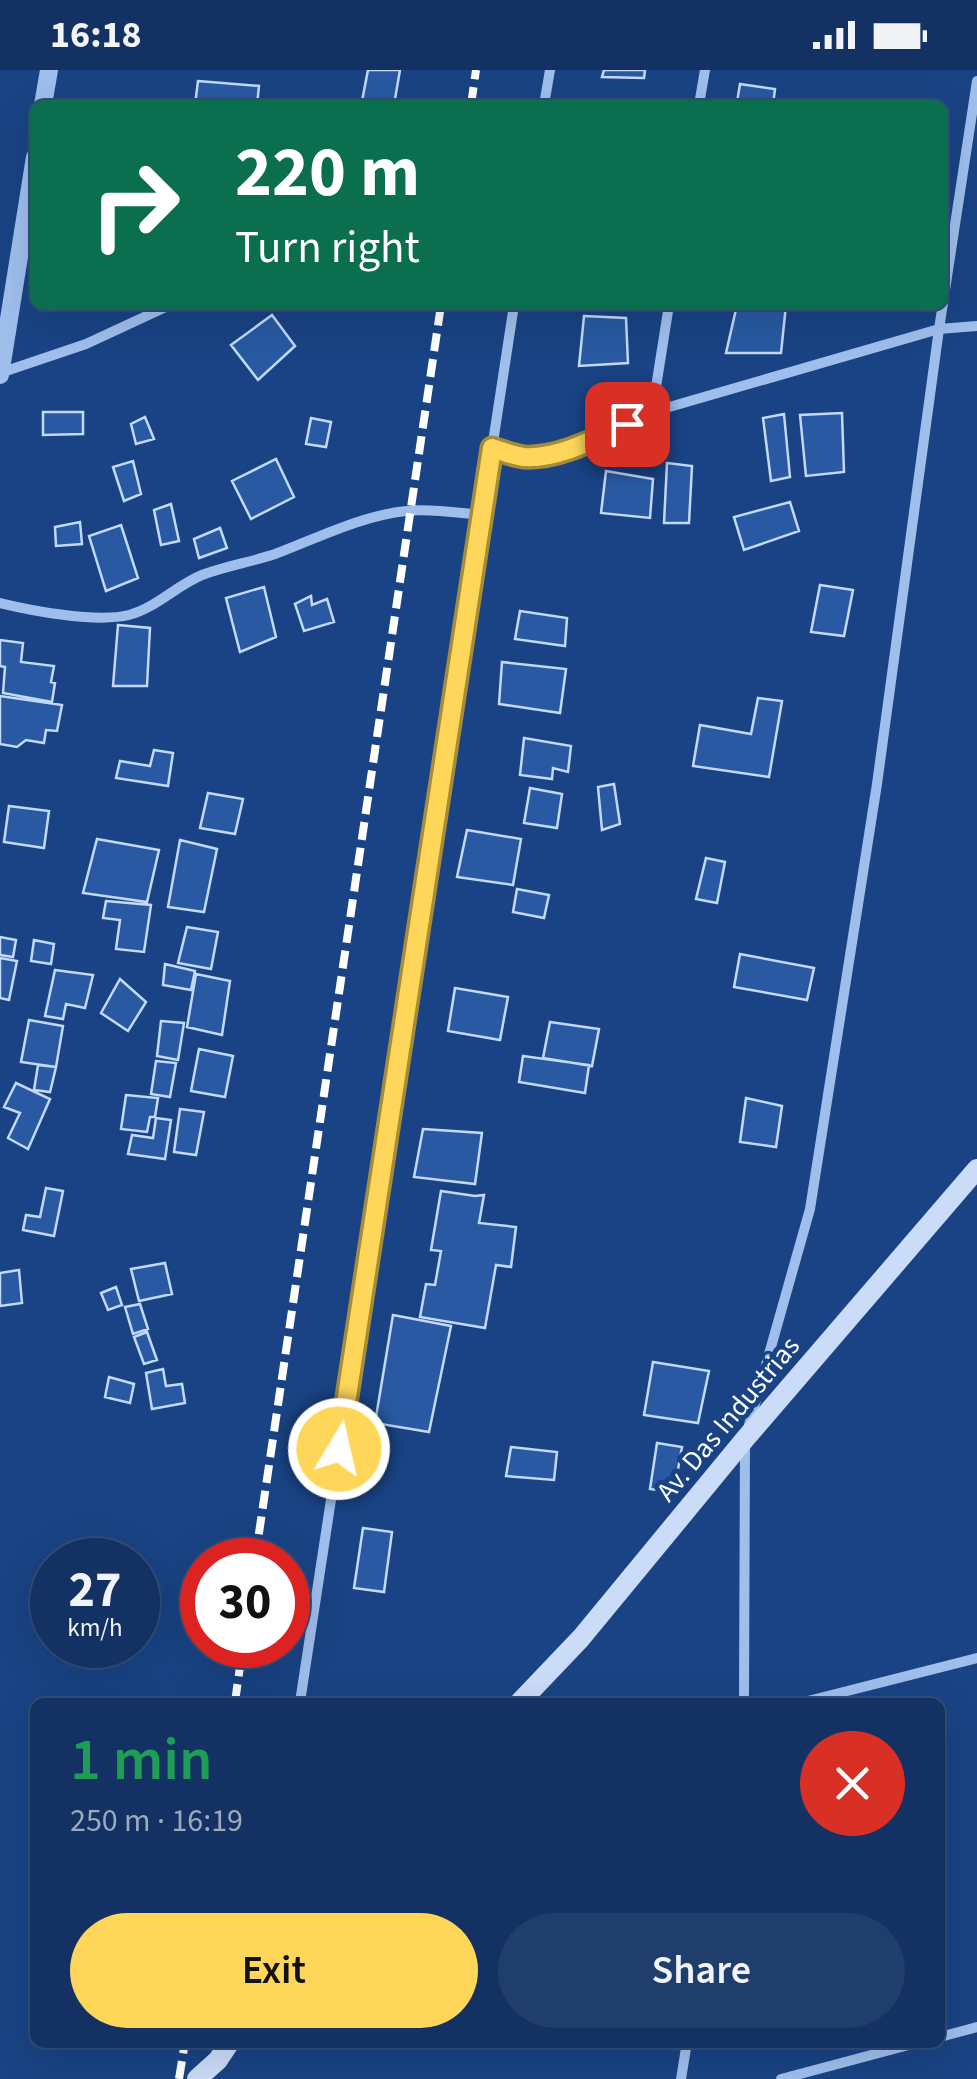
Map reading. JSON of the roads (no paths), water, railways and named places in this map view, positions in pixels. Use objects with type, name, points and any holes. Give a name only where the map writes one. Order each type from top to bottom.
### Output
[{"type":"main road","name":"Av. Das Industrias","points":[[524,1698],[581,1638],[745,1439],[977,1169]]},
{"type":"main road","points":[[197,2079],[224,2048]]},
{"type":"street","points":[[45,100],[49,70]]},
{"type":"street","points":[[545,100],[550,70]]},
{"type":"street","points":[[701,100],[705,70]]},
{"type":"street","points":[[948,270],[977,82]]},
{"type":"street","points":[[30,187],[0,374],[86,344],[159,310]]},
{"type":"street","points":[[301,1698],[513,310]]},
{"type":"street","points":[[652,412],[667,310]]},
{"type":"street","points":[[744,1698],[745,1439],[810,1209],[876,784],[942,310]]},
{"type":"street","points":[[492,448],[523,457],[547,455],[577,446],[652,412],[939,329],[977,326]]},
{"type":"street","points":[[0,603],[99,618],[130,615],[167,598],[199,576],[275,554],[350,524],[410,510],[482,514]]},
{"type":"street","points":[[820,1698],[977,1658]]},
{"type":"street","points":[[945,2036],[977,2028]]},
{"type":"street","points":[[681,2079],[686,2048]]},
{"type":"street","points":[[781,2079],[897,2048]]},
{"type":"railway","points":[[472,100],[476,70]]},
{"type":"railway","points":[[258,1538],[440,310]]},
{"type":"railway","points":[[236,1698],[240,1668]]},
{"type":"railway","points":[[179,2079],[184,2048]]}]
